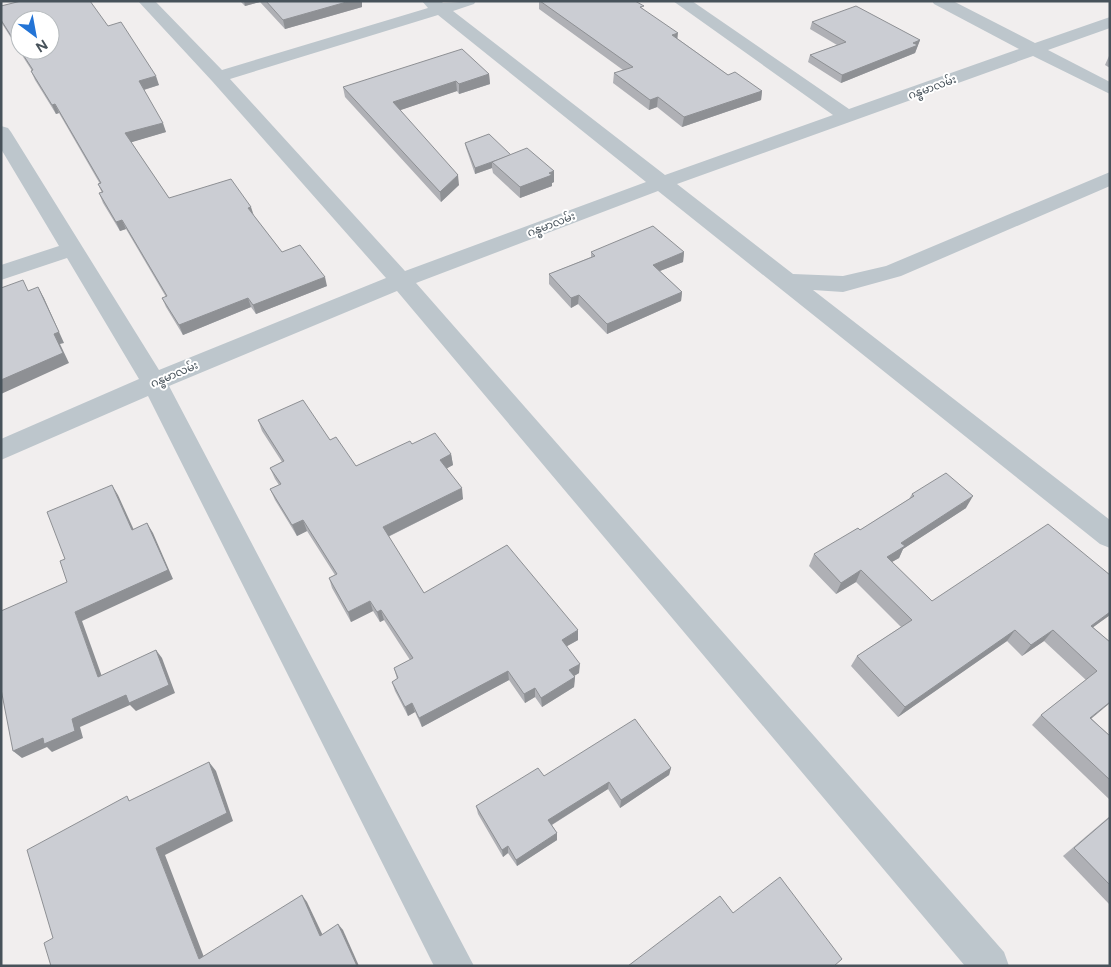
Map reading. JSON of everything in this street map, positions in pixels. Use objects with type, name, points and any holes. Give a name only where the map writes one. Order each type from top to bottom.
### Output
[{"type":"street","points":[[146,1],[218,77],[400,280],[990,966]]},
{"type":"street","points":[[218,77],[436,5],[468,1]]},
{"type":"street","points":[[681,1],[848,118]]},
{"type":"street","points":[[940,1],[1110,89]]},
{"type":"street","points":[[436,5],[1110,536]]},
{"type":"street","name":"ဂန္ဓမာလမ်း","points":[[1,450],[154,382],[400,280],[662,182],[848,118],[1110,22]]},
{"type":"street","points":[[4,141],[154,382],[455,966]]},
{"type":"street","points":[[784,281],[842,284],[893,270],[1110,178]]},
{"type":"street","points":[[1,273],[72,249]]},
{"type":"building","points":[[21,1],[90,1],[108,26],[121,22],[156,76],[139,81],[163,123],[125,133],[169,198],[231,179],[251,207],[248,208],[282,252],[300,245],[325,277],[253,305],[248,298],[179,325],[162,298],[167,296],[122,220],[116,222],[99,193],[103,192],[98,184],[101,183],[55,104],[52,105],[31,71],[33,70],[26,60],[60,60],[60,10],[10,10],[10,34],[1,20],[1,6]]},
{"type":"building","points":[[266,1],[350,1],[283,20]]},
{"type":"building","points":[[540,1],[635,1],[644,6],[640,7],[678,33],[672,35],[728,75],[735,72],[762,91],[684,117],[658,97],[650,100],[614,73],[633,67]]},
{"type":"building","points":[[856,6],[920,40],[913,43],[918,45],[842,75],[810,55],[846,42],[812,22]]},
{"type":"building","points":[[462,49],[489,74],[459,84],[456,81],[393,102],[458,175],[440,192],[343,87]]},
{"type":"building","points":[[489,134],[511,155],[475,168],[465,143]]},
{"type":"building","points":[[527,148],[554,171],[549,173],[552,175],[520,187],[492,162]]},
{"type":"building","points":[[653,226],[684,252],[653,265],[682,292],[607,324],[579,295],[571,298],[549,274],[595,256],[591,252]]},
{"type":"building","points":[[23,280],[28,291],[38,287],[59,332],[54,334],[63,353],[1,380],[1,288]]},
{"type":"building","points":[[303,400],[330,440],[336,437],[356,466],[410,441],[412,444],[435,433],[451,454],[440,460],[462,488],[383,527],[424,593],[507,545],[578,630],[562,640],[580,664],[569,670],[575,677],[541,698],[535,688],[524,694],[508,671],[419,718],[412,703],[405,707],[392,682],[398,678],[394,668],[413,658],[381,610],[377,612],[370,601],[348,612],[329,578],[337,574],[303,520],[292,525],[270,489],[281,484],[270,468],[284,461],[258,420]]},
{"type":"building","points":[[946,473],[973,496],[901,543],[905,546],[887,557],[932,601],[1048,524],[1110,575],[1110,612],[1091,626],[1110,642],[1110,702],[1090,718],[1110,736],[1110,780],[1041,715],[1097,671],[1053,630],[1031,645],[1015,630],[905,707],[857,656],[912,620],[861,570],[841,583],[814,554],[858,528],[860,530]]},
{"type":"building","points":[[112,485],[132,530],[147,523],[168,570],[75,612],[98,677],[156,650],[169,685],[129,703],[126,695],[72,719],[75,731],[44,744],[43,738],[13,751],[1,689],[1,611],[67,582],[60,561],[65,559],[47,512]]},
{"type":"building","points":[[635,719],[671,768],[621,800],[609,782],[548,820],[557,833],[516,860],[508,846],[502,850],[476,806],[538,768],[544,776]]},
{"type":"building","points":[[209,762],[227,813],[156,848],[199,959],[302,895],[320,936],[338,924],[357,966],[51,966],[44,943],[53,938],[27,850],[127,796],[129,801]]},
{"type":"building","points":[[1110,817],[1110,885],[1074,848]]},
{"type":"building","points":[[780,877],[842,959],[834,966],[628,966],[720,896],[733,913]]}]
